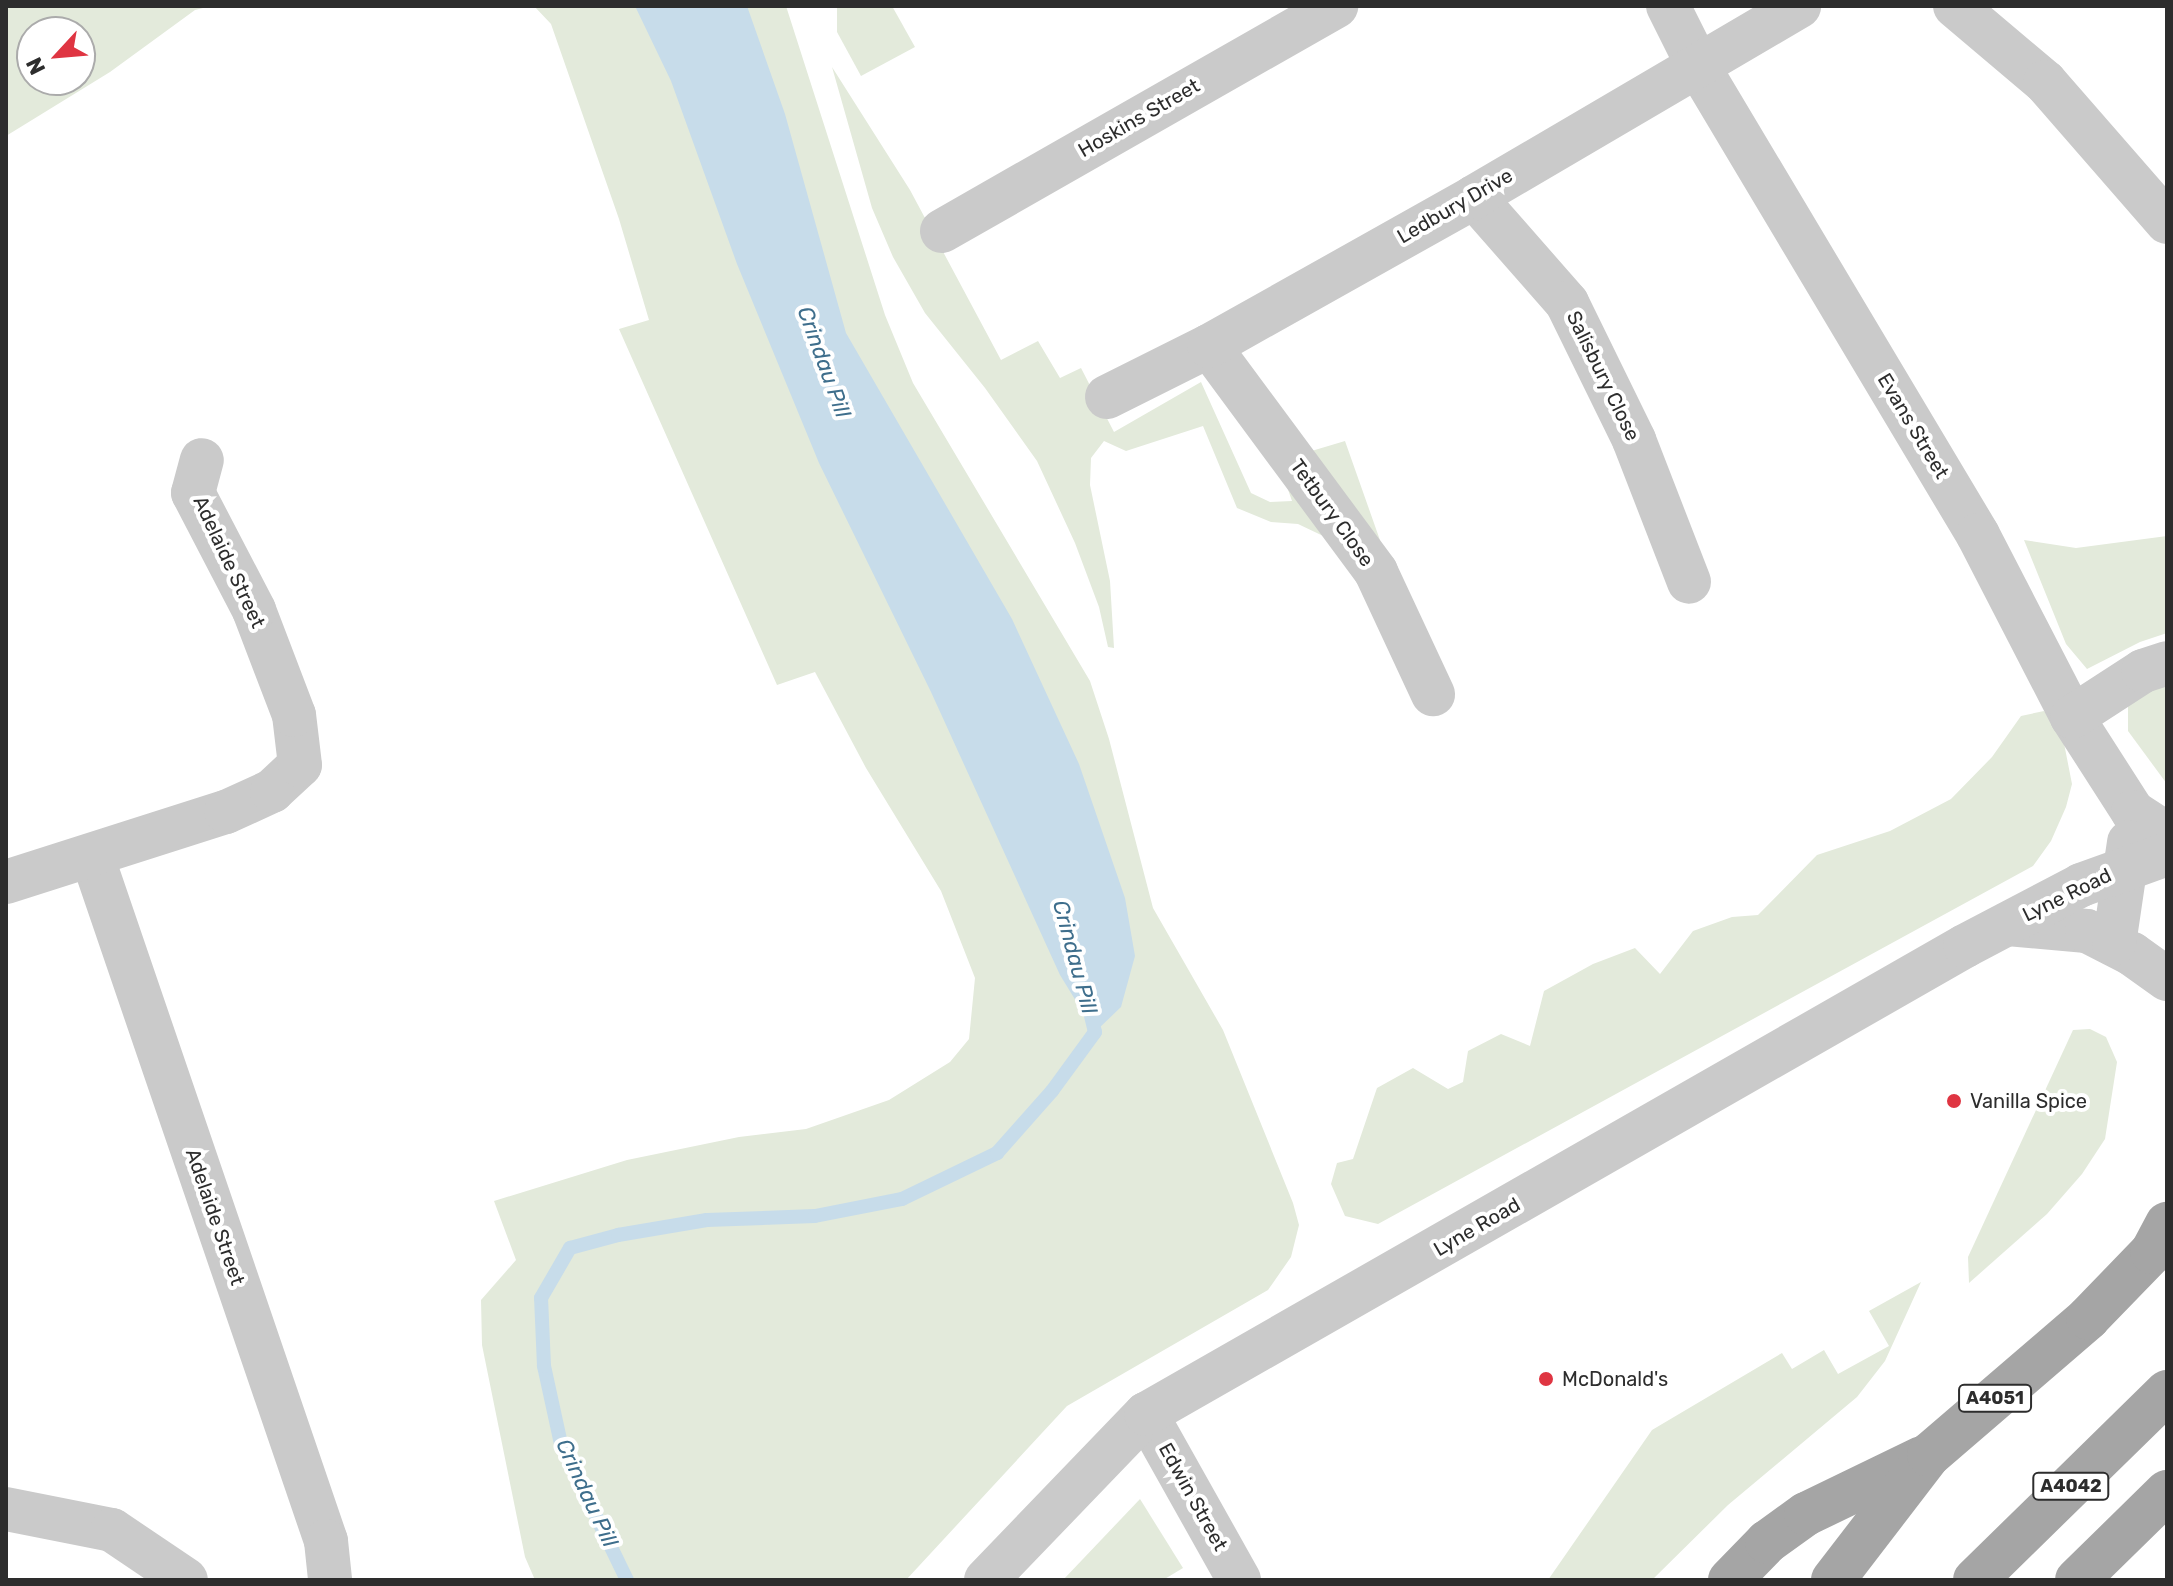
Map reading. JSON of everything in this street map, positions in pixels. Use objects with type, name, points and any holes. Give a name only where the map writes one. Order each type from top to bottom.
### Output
[{"type":"main road","name":"A4051","points":[[1833,1580],[1929,1455],[2088,1318],[2152,1252],[2167,1224]]},
{"type":"main road","name":"A4042","points":[[1975,1580],[2167,1392]]},
{"type":"main road","points":[[1730,1580],[1767,1542],[1806,1514],[1929,1455]]},
{"type":"main road","points":[[2077,1580],[2167,1492]]},
{"type":"street","name":"Hoskins Street","points":[[942,231],[1336,6]]},
{"type":"street","name":"Evans Street","points":[[1668,6],[1698,66],[1978,535],[2072,717],[2150,823]]},
{"type":"street","name":"Ledbury Drive","points":[[1107,397],[1209,346],[1474,197],[1799,6]]},
{"type":"street","points":[[1955,6],[2045,82],[2167,222]]},
{"type":"street","name":"Salisbury Close","points":[[1474,197],[1567,303],[1634,440],[1689,582]]},
{"type":"street","name":"Tetbury Close","points":[[1209,346],[1376,572],[1433,694]]},
{"type":"street","name":"Adelaide Street","points":[[6,882],[226,812],[272,791],[300,765],[294,715],[254,610],[193,493],[202,460]]},
{"type":"street","points":[[2072,717],[2143,671],[2167,663]]},
{"type":"street","name":"Lyne Road","points":[[2126,867],[2150,823]]},
{"type":"street","name":"Lyne Road","points":[[986,1580],[1146,1414],[2008,924],[2081,885],[2167,854]]},
{"type":"street","name":"Adelaide Street","points":[[92,856],[326,1541],[330,1580]]},
{"type":"street","points":[[2114,944],[2126,867]]},
{"type":"street","name":"Lyne Road","points":[[2008,924],[2087,931],[2114,944],[2167,979]]},
{"type":"street","name":"Edwin Street","points":[[1146,1414],[1239,1580]]},
{"type":"street","points":[[6,1509],[112,1530],[186,1580]]},
{"type":"green space","points":[[6,6],[211,6],[195,10],[96,81],[96,16],[16,16],[16,96],[71,96],[6,136]]},
{"type":"green space","points":[[534,6],[786,6],[885,315],[913,383],[1090,681],[1109,739],[1153,908],[1223,1030],[1299,1225],[1291,1257],[1268,1290],[1067,1406],[906,1580],[535,1580],[525,1557],[482,1345],[481,1300],[516,1260],[494,1201],[627,1160],[739,1137],[806,1129],[889,1100],[950,1062],[969,1039],[975,978],[941,891],[866,768],[815,672],[777,685],[619,329],[649,320],[619,219],[551,24]]},
{"type":"green space","points":[[837,6],[892,6],[915,47],[861,76],[837,32]]},
{"type":"green space","points":[[832,67],[910,190],[1001,360],[1038,341],[1060,378],[1081,368],[1114,432],[1201,382],[1251,493],[1270,502],[1292,501],[1278,461],[1345,441],[1393,577],[1340,544],[1298,524],[1271,522],[1237,508],[1203,426],[1126,451],[1104,441],[1091,458],[1090,485],[1110,581],[1114,648],[1108,647],[1099,607],[1075,543],[1037,461],[985,388],[925,313],[893,257],[872,208]]},
{"type":"green space","points":[[2167,536],[2167,633],[2140,642],[2087,669],[2066,644],[2024,540],[2076,548]]},
{"type":"green space","points":[[2167,680],[2167,784],[2128,731],[2128,705]]},
{"type":"green space","points":[[2044,711],[2062,733],[2072,784],[2051,841],[2033,866],[1378,1224],[1345,1216],[1331,1184],[1337,1163],[1353,1159],[1377,1088],[1413,1068],[1448,1089],[1463,1082],[1468,1051],[1501,1034],[1530,1046],[1544,991],[1593,964],[1635,948],[1660,974],[1693,931],[1732,917],[1758,915],[1817,855],[1890,831],[1951,799],[1992,757],[2021,716]]},
{"type":"green space","points":[[2090,1029],[2106,1037],[2117,1062],[2105,1139],[2082,1174],[2047,1214],[1969,1283],[1968,1257],[2073,1030]]},
{"type":"green space","points":[[1921,1282],[1885,1361],[1857,1397],[1728,1505],[1652,1580],[1548,1580],[1652,1430],[1782,1353],[1792,1369],[1824,1350],[1838,1374],[1889,1346],[1869,1311]]},
{"type":"green space","points":[[1140,1499],[1183,1568],[1163,1580],[1063,1580]]},
{"type":"water","points":[[635,6],[747,6],[785,114],[846,333],[1012,619],[1079,764],[1125,898],[1135,956],[1121,1007],[1095,1032],[1060,975],[931,692],[819,463],[737,264],[671,81]]},
{"type":"waterway","name":"Crindau Pill","points":[[627,1580],[561,1444],[544,1366],[541,1298],[570,1248],[618,1235],[707,1220],[815,1216],[902,1199],[997,1153],[1052,1091],[1095,1032],[1091,1016]]},
{"type":"place","name":"Vanilla Spice","points":[[1954,1101]]},
{"type":"place","name":"McDonald's","points":[[1546,1379]]}]
